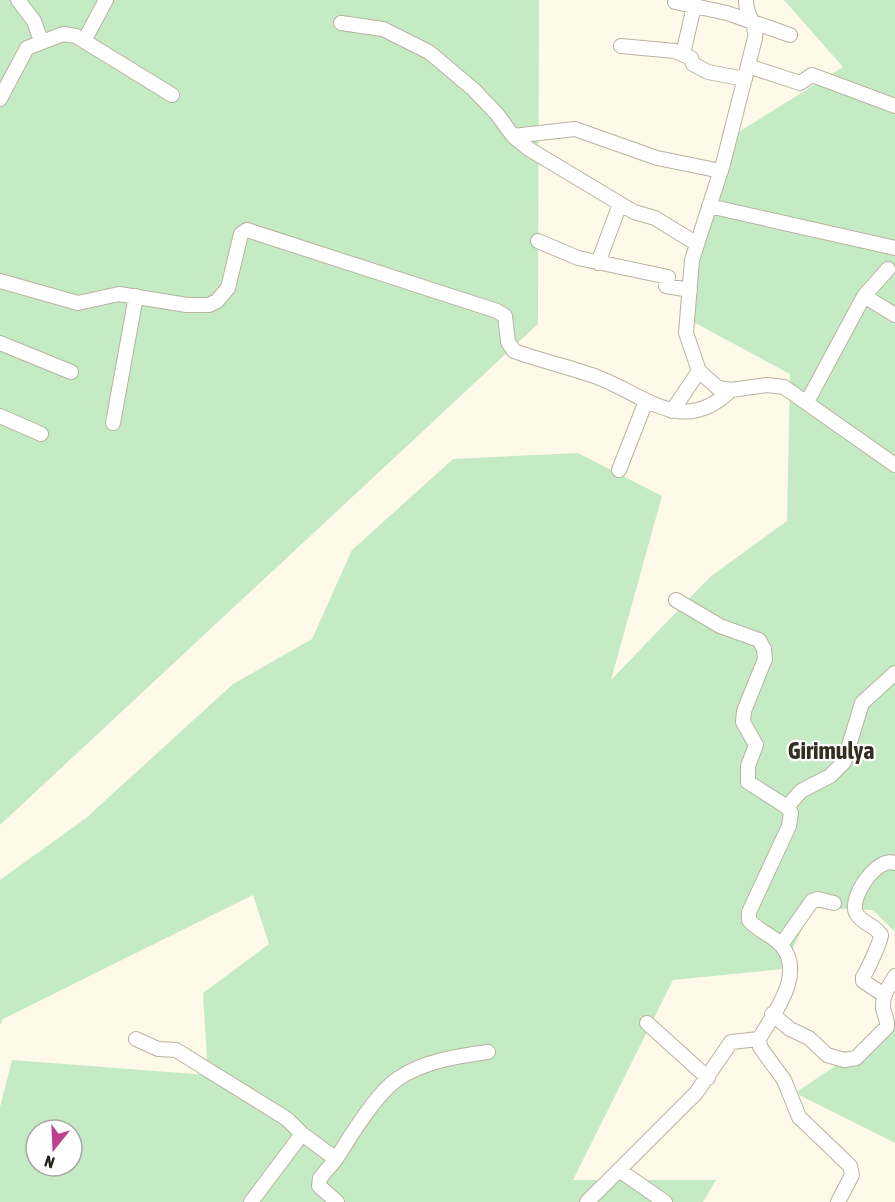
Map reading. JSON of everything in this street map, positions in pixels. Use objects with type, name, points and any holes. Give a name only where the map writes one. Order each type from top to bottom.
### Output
[{"type":"street","points":[[18,0],[34,21],[41,41]]},
{"type":"street","points":[[84,41],[106,0]]},
{"type":"street","points":[[746,0],[747,9],[754,24],[755,39],[721,171],[690,268],[686,333],[699,371],[718,388],[731,390],[784,387],[895,465]]},
{"type":"street","points":[[675,2],[727,13],[790,35]]},
{"type":"street","points":[[683,54],[694,6]]},
{"type":"street","points":[[341,23],[383,29],[429,52],[480,96],[513,136],[620,204],[634,212],[654,218],[697,244]]},
{"type":"street","points":[[0,99],[27,48],[41,41],[70,34],[172,95]]},
{"type":"street","points":[[621,46],[683,54],[691,58],[693,64],[708,72],[746,72],[800,83],[812,75],[895,106]]},
{"type":"street","points":[[513,136],[575,129],[657,158],[721,171]]},
{"type":"street","points":[[598,263],[620,204]]},
{"type":"street","points":[[710,206],[895,248]]},
{"type":"street","points":[[0,281],[78,303],[110,295],[136,296],[198,306],[217,301],[228,288],[241,234],[247,231],[254,232],[497,311],[505,316],[508,342],[514,351],[595,376],[672,411],[700,410],[714,404],[731,390]]},
{"type":"street","points":[[538,241],[578,258],[668,277],[666,286],[690,291]]},
{"type":"street","points":[[807,402],[864,296],[888,269]]},
{"type":"street","points":[[113,423],[136,296]]},
{"type":"street","points":[[864,296],[895,315]]},
{"type":"street","points":[[0,343],[71,372]]},
{"type":"street","points":[[672,411],[699,371]]},
{"type":"street","points":[[619,470],[646,400]]},
{"type":"street","points":[[0,416],[41,434]]},
{"type":"street","points":[[676,600],[720,626],[759,640],[764,649],[765,659],[744,711],[743,722],[756,744],[748,766],[748,782],[787,807],[791,813],[789,826],[749,912],[749,920],[781,945],[792,969],[789,983],[759,1039],[760,1047],[784,1080],[799,1117],[850,1166],[852,1175],[838,1202]]},
{"type":"street","points":[[787,807],[801,791],[830,776],[844,762],[862,703],[895,673]]},
{"type":"street","points":[[884,995],[863,981],[863,977],[888,939],[877,928],[858,916],[855,906],[865,882],[880,864],[889,861],[895,863]]},
{"type":"street","points":[[781,945],[812,901],[818,898],[834,903]]},
{"type":"street","points":[[772,1014],[790,1029],[810,1038],[827,1056],[849,1060],[862,1053],[887,1027],[888,1020],[883,1010],[884,995],[895,976]]},
{"type":"street","points":[[647,1023],[708,1078]]},
{"type":"street","points":[[136,1039],[152,1047],[171,1048],[183,1053],[287,1119],[302,1134],[336,1159]]},
{"type":"street","points":[[587,1202],[708,1078],[731,1042],[759,1039]]},
{"type":"street","points":[[337,1202],[319,1186],[320,1178],[366,1115],[397,1078],[440,1061],[488,1052]]},
{"type":"street","points":[[251,1202],[302,1134]]},
{"type":"street","points":[[619,1170],[665,1202]]},
{"type":"green space","points":[[0,0],[539,0],[538,324],[0,825]]},
{"type":"green space","points":[[784,0],[895,0],[895,932],[873,910],[812,908],[783,969],[673,980],[573,1180],[716,1180],[703,1202],[0,1202],[0,1107],[12,1060],[208,1075],[203,993],[269,944],[253,895],[3,1019],[0,1025],[0,880],[86,818],[233,684],[312,639],[352,550],[453,459],[578,453],[662,496],[611,680],[711,576],[787,521],[790,374],[684,317],[721,143],[843,67]]},
{"type":"green space","points":[[895,1026],[895,1143],[795,1093]]},
{"type":"district","name":"Girimulya","points":[[831,751]]}]
